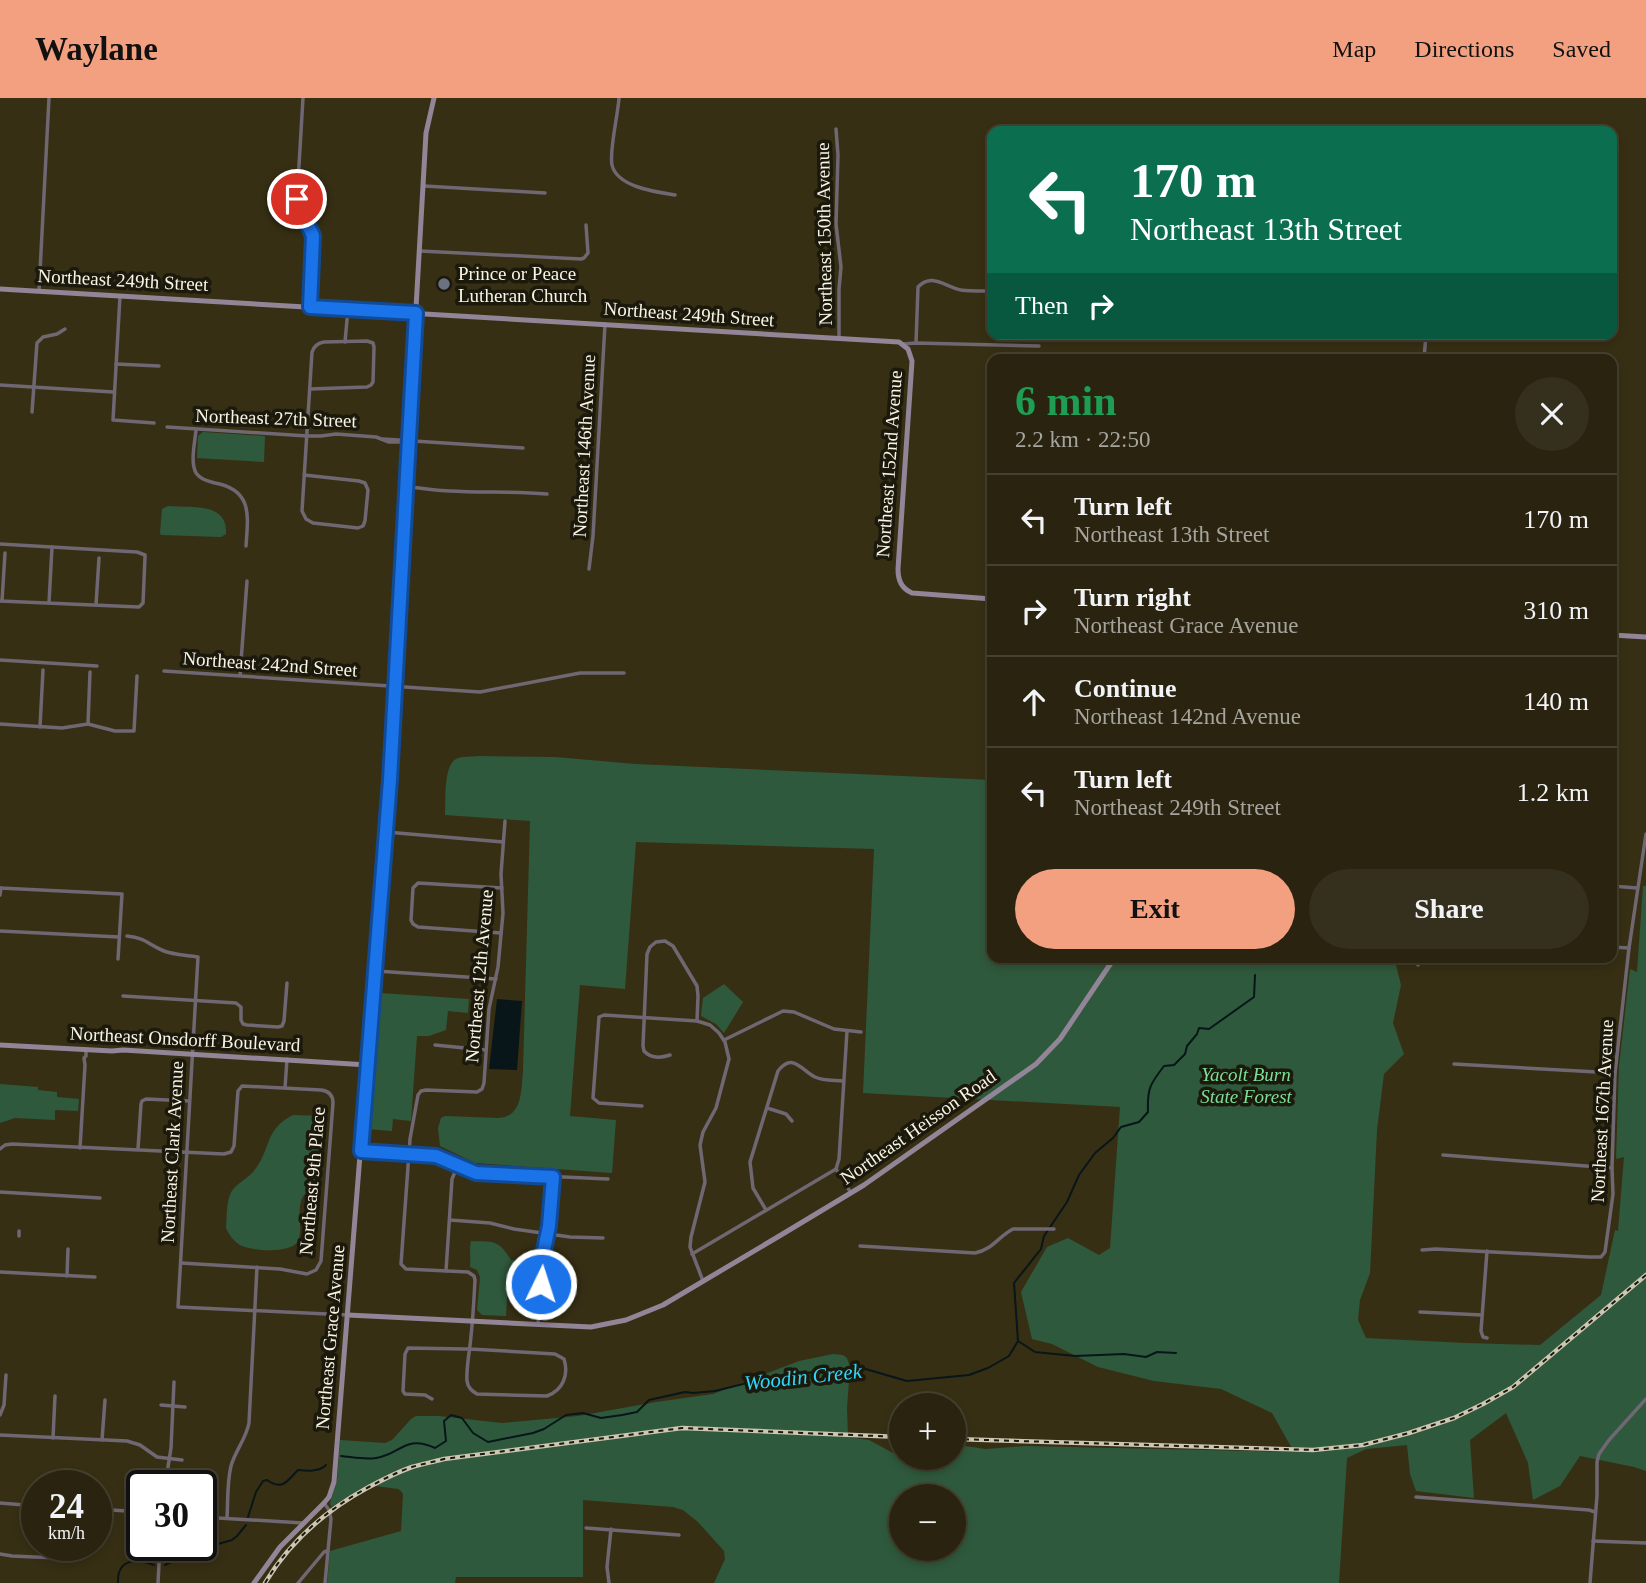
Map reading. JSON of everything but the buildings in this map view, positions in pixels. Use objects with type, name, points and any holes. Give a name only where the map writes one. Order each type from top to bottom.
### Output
[{"type":"street","points":[[39,291],[49,98]]},
{"type":"street","points":[[303,98],[297,199],[301,214],[313,236],[310,307]]},
{"type":"street","points":[[618,98],[612,160],[614,171],[632,185],[675,195]]},
{"type":"street","name":"Northeast Grace Avenue","points":[[254,1583],[280,1547],[329,1497],[334,1482],[386,832],[426,132],[432,100]]},
{"type":"street","name":"Northeast 150th Avenue","points":[[836,129],[836,223],[841,267],[839,338]]},
{"type":"street","points":[[424,186],[545,193]]},
{"type":"street","points":[[420,251],[581,259],[588,253],[586,225]]},
{"type":"street","points":[[916,342],[918,287],[923,281],[936,279],[960,290],[985,291]]},
{"type":"street","name":"Northeast 249th Street","points":[[0,289],[885,340],[903,344],[916,342],[1039,346]]},
{"type":"street","points":[[120,296],[113,420],[154,423]]},
{"type":"street","points":[[345,341],[348,309]]},
{"type":"street","name":"Northeast 146th Avenue","points":[[589,569],[605,324]]},
{"type":"street","points":[[32,412],[38,341],[65,329]]},
{"type":"street","points":[[304,475],[359,481],[366,485],[368,490],[363,526],[358,528],[313,523],[306,519],[302,511],[304,475],[310,389],[312,352],[315,346],[321,343],[371,342],[374,347],[371,385],[310,389]]},
{"type":"street","name":"Northeast 152nd Avenue","points":[[903,344],[912,360],[898,577],[904,588],[920,595],[987,599]]},
{"type":"street","points":[[116,364],[159,366]]},
{"type":"street","points":[[0,385],[114,392]]},
{"type":"street","name":"Northeast 27th Street","points":[[167,427],[307,436],[336,433],[383,439],[523,448]]},
{"type":"street","points":[[196,430],[195,472],[203,480],[230,487],[246,503],[246,547]]},
{"type":"street","points":[[407,486],[451,491],[547,494]]},
{"type":"street","points":[[0,544],[138,552],[145,555],[143,603],[139,607],[1,601],[5,553]]},
{"type":"street","points":[[49,603],[52,547]]},
{"type":"street","points":[[96,605],[99,558]]},
{"type":"street","points":[[240,675],[247,581]]},
{"type":"street","points":[[1617,635],[1646,637]]},
{"type":"street","points":[[0,660],[97,666]]},
{"type":"street","points":[[40,727],[43,670]]},
{"type":"street","name":"Northeast 242nd Street","points":[[164,671],[480,692],[579,673],[624,673]]},
{"type":"street","points":[[88,724],[90,672]]},
{"type":"street","points":[[0,724],[62,728],[88,724],[115,731],[134,732],[137,676]]},
{"type":"street","name":"Northeast 12th Avenue","points":[[409,1155],[421,1091],[475,1092],[480,1090],[484,1083],[489,1009],[496,979],[503,913],[501,874],[505,821]]},
{"type":"street","points":[[386,832],[503,842]]},
{"type":"street","name":"Northeast 167th Avenue","points":[[1487,1251],[1601,1257],[1605,1252],[1613,1194],[1615,1073],[1629,948],[1646,834]]},
{"type":"street","points":[[501,933],[418,927],[411,920],[413,888],[421,882],[502,888]]},
{"type":"street","points":[[1617,886],[1637,888]]},
{"type":"street","points":[[0,895],[0,888],[122,894],[118,959]]},
{"type":"street","points":[[0,930],[119,937]]},
{"type":"street","name":"Northeast Clark Avenue","points":[[127,936],[139,937],[165,952],[198,957],[178,1307],[255,1311]]},
{"type":"street","points":[[670,1055],[653,1057],[643,1052],[647,954],[653,944],[663,941],[670,943],[696,986],[696,1021]]},
{"type":"street","points":[[1617,947],[1629,948]]},
{"type":"street","name":"Northeast Heisson Road","points":[[348,1315],[591,1327],[641,1315],[663,1305],[851,1194],[1036,1064],[1060,1039],[1111,963]]},
{"type":"street","points":[[376,971],[496,979]]},
{"type":"street","points":[[123,996],[236,1003],[240,1005],[243,1024],[278,1027],[282,1026],[284,1021],[286,983]]},
{"type":"street","points":[[724,1040],[783,1011],[794,1012],[834,1029],[861,1031]]},
{"type":"street","points":[[642,1106],[598,1103],[592,1096],[599,1017],[604,1015],[696,1021],[710,1025],[724,1040],[729,1052],[729,1065],[716,1108],[700,1141],[705,1182],[690,1242],[703,1281]]},
{"type":"street","points":[[692,1254],[836,1169],[839,1159],[847,1031]]},
{"type":"street","name":"Northeast Onsdorff Boulevard","points":[[0,1045],[86,1053],[192,1054],[368,1065]]},
{"type":"street","points":[[435,1045],[486,1050]]},
{"type":"street","points":[[80,1148],[85,1065],[88,1058],[86,1053]]},
{"type":"street","points":[[0,1149],[12,1144],[220,1154],[230,1152],[235,1143],[240,1087],[285,1088],[287,1059]]},
{"type":"street","points":[[766,1210],[753,1188],[750,1162],[779,1069],[790,1063],[802,1066],[818,1079],[843,1081]]},
{"type":"street","points":[[1454,1064],[1615,1073]]},
{"type":"street","name":"Northeast 9th Place","points":[[257,1267],[307,1274],[316,1270],[321,1261],[333,1103],[330,1094],[324,1090],[285,1088]]},
{"type":"street","points":[[138,1150],[142,1101],[189,1101]]},
{"type":"street","points":[[766,1108],[786,1114],[792,1121]]},
{"type":"street","points":[[361,1151],[436,1156],[476,1173],[608,1179]]},
{"type":"street","points":[[409,1155],[401,1262],[408,1270],[468,1272],[474,1276],[473,1321],[470,1349],[467,1380],[470,1389],[477,1394],[541,1397],[551,1395],[559,1389],[564,1380],[566,1367],[562,1357],[555,1354],[470,1349],[408,1348],[405,1354],[403,1391],[405,1394],[425,1395],[432,1399]]},
{"type":"street","points":[[1443,1155],[1612,1168]]},
{"type":"street","points":[[446,1271],[453,1177],[458,1166]]},
{"type":"street","points":[[836,1169],[851,1194]]},
{"type":"street","points":[[538,1326],[553,1177]]},
{"type":"street","points":[[0,1192],[100,1198]]},
{"type":"street","points":[[450,1220],[490,1223],[570,1237],[603,1238]]},
{"type":"street","points":[[860,1246],[975,1253],[986,1250],[1013,1229],[1054,1229]]},
{"type":"street","points":[[67,1276],[68,1249]]},
{"type":"street","points":[[1422,1250],[1487,1251],[1481,1331],[1487,1338]]},
{"type":"street","points":[[181,1263],[257,1267],[249,1423],[230,1470],[227,1518]]},
{"type":"street","points":[[0,1272],[95,1277]]},
{"type":"street","points":[[255,1311],[348,1315]]},
{"type":"street","points":[[1420,1312],[1482,1315]]},
{"type":"street","points":[[0,1415],[4,1405],[6,1376]]},
{"type":"street","points":[[168,1470],[174,1382]]},
{"type":"street","points":[[52,1438],[55,1396]]},
{"type":"street","points":[[1590,1583],[1599,1454],[1646,1399]]},
{"type":"street","points":[[102,1440],[105,1400]]},
{"type":"street","points":[[160,1405],[185,1407]]},
{"type":"street","points":[[0,1434],[127,1441],[137,1443],[157,1457],[182,1460]]},
{"type":"street","points":[[1416,1497],[1595,1512]]},
{"type":"street","points":[[0,1503],[21,1505]]},
{"type":"street","points":[[324,1503],[330,1510],[331,1518],[325,1583]]},
{"type":"street","points":[[217,1518],[303,1523]]},
{"type":"street","points":[[586,1528],[678,1535]]},
{"type":"street","points":[[609,1583],[607,1567],[611,1529]]},
{"type":"street","points":[[1593,1541],[1646,1543]]},
{"type":"street","points":[[298,1583],[324,1552],[328,1551]]},
{"type":"street","points":[[0,1554],[21,1556]]},
{"type":"street","points":[[158,1583],[159,1561]]},
{"type":"green space","points":[[203,432],[265,436],[264,462],[197,458],[198,436]]},
{"type":"green space","points":[[168,506],[197,507],[215,512],[225,524],[226,534],[221,537],[161,535],[162,509]]},
{"type":"green space","name":"Yacolt Burn State Forest","points":[[476,756],[555,757],[635,764],[987,780],[987,963],[1396,963],[1401,985],[1393,1023],[1404,1054],[1384,1074],[1377,1130],[1370,1273],[1360,1300],[1358,1320],[1366,1338],[1540,1345],[1601,1295],[1615,1230],[1618,1231],[1624,1157],[1616,1159],[1619,1066],[1630,969],[1637,972],[1643,886],[1646,886],[1646,1471],[1580,1456],[1560,1486],[1533,1500],[1528,1463],[1506,1413],[1470,1440],[1474,1498],[1416,1491],[1410,1474],[1407,1445],[1366,1449],[1347,1458],[1339,1583],[714,1583],[725,1559],[724,1551],[698,1522],[683,1510],[583,1500],[583,1577],[456,1577],[455,1583],[327,1583],[330,1551],[401,1531],[403,1494],[398,1489],[368,1485],[331,1507],[337,1481],[340,1440],[385,1443],[392,1440],[416,1416],[502,1423],[578,1416],[713,1394],[799,1361],[833,1354],[847,1358],[850,1367],[848,1437],[869,1440],[889,1451],[889,1470],[966,1470],[966,1446],[986,1449],[1025,1446],[1294,1452],[1272,1413],[1221,1389],[1154,1381],[1098,1367],[1052,1344],[1032,1339],[1021,1292],[1047,1247],[1068,1238],[1099,1255],[1110,1248],[1120,1107],[863,1093],[874,849],[636,842],[625,989],[580,985],[570,1116],[616,1120],[612,1173],[475,1163],[440,1146],[438,1128],[441,1118],[445,1116],[498,1118],[512,1113],[519,1101],[523,1071],[530,821],[445,815],[447,776],[456,759]]},
{"type":"green space","points":[[724,984],[743,1002],[724,1033],[716,1024],[701,1016],[703,998]]},
{"type":"green space","points":[[381,993],[469,999],[468,1013],[448,1011],[446,1030],[429,1036],[417,1036],[411,1121],[393,1119],[392,1131],[367,1129],[368,1111],[371,1111]]},
{"type":"green space","points":[[0,1084],[38,1087],[38,1090],[57,1092],[57,1097],[79,1099],[78,1111],[55,1110],[55,1120],[15,1118],[0,1123]]},
{"type":"green space","points":[[293,1115],[322,1116],[327,1121],[320,1185],[309,1190],[302,1198],[300,1235],[294,1245],[280,1250],[245,1247],[234,1240],[226,1228],[230,1195],[259,1164],[277,1127]]},
{"type":"green space","points":[[471,1241],[495,1243],[511,1260],[527,1261],[526,1282],[508,1281],[506,1316],[482,1315],[477,1310],[480,1277],[477,1270],[470,1267]]},
{"type":"shaded area","points":[[497,999],[522,1001],[517,1070],[489,1069]]},
{"type":"waterway","name":"Woodin Creek","points":[[341,1456],[376,1458],[416,1443],[435,1448],[446,1441],[444,1421],[451,1415],[462,1418],[473,1433],[488,1442],[533,1433],[566,1415],[583,1413],[601,1418],[622,1415],[637,1412],[649,1400],[685,1392],[715,1391],[775,1376],[816,1372],[835,1374],[862,1368],[907,1381],[969,1375],[988,1368],[1009,1356],[1018,1341],[1014,1283],[1041,1249],[1044,1236],[1067,1202],[1079,1175],[1095,1153],[1113,1138],[1121,1127],[1139,1122],[1148,1112],[1150,1087],[1155,1078],[1164,1066],[1174,1065],[1185,1054],[1199,1028],[1209,1029],[1254,997],[1255,975]]},
{"type":"waterway","points":[[1018,1341],[1035,1352],[1075,1356],[1124,1354],[1146,1357],[1157,1352],[1176,1353]]},
{"type":"waterway","name":"Woodin Creek","points":[[248,1517],[256,1492],[263,1481],[281,1485],[298,1470],[316,1470],[326,1465]]},
{"type":"waterway","name":"Woodin Creek","points":[[165,1565],[197,1550],[232,1540],[246,1525]]},
{"type":"waterway","name":"Woodin Creek","points":[[118,1583],[118,1575],[128,1562],[140,1561],[154,1565]]},
{"type":"railway","points":[[966,1439],[1313,1450],[1363,1445],[1454,1418],[1513,1387],[1646,1275]]},
{"type":"railway","points":[[265,1583],[297,1541],[337,1507],[395,1474],[444,1459],[682,1428],[889,1437]]},
{"type":"place","name":"Prince or Peace Lutheran Church","points":[[444,284]]},
{"type":"route","points":[[297,199],[301,214],[313,236],[310,307],[416,313],[390,780],[361,1151],[436,1156],[476,1173],[553,1177],[541,1284]]}]
